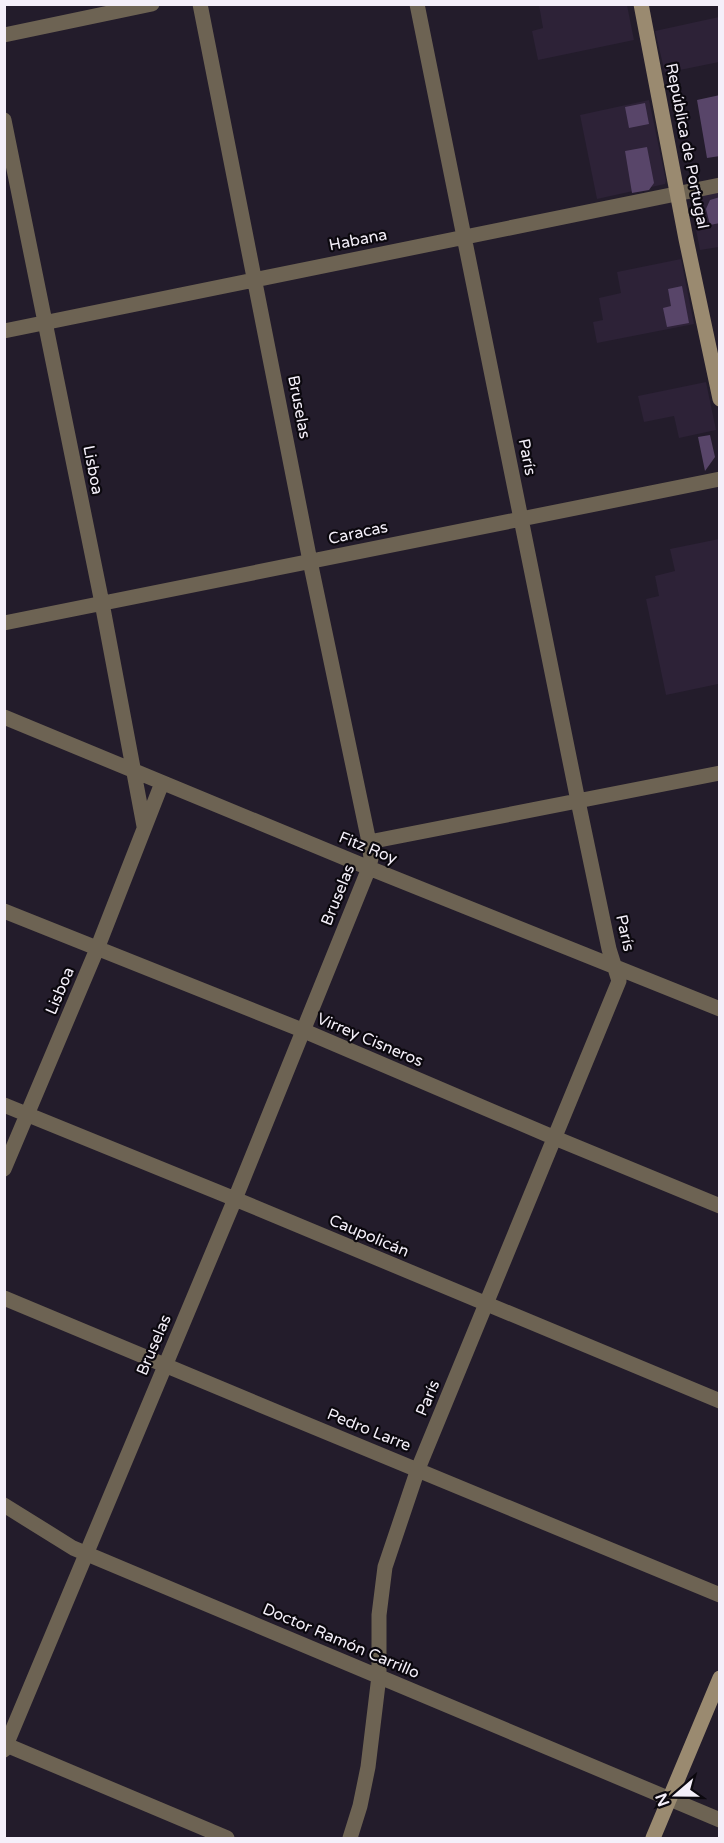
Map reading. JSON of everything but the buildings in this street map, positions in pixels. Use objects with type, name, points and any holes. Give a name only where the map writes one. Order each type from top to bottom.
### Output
[{"type":"main road","name":"República de Portugal","points":[[641,4],[720,399]]},
{"type":"main road","points":[[653,1839],[720,1678]]},
{"type":"street","points":[[4,35],[152,4]]},
{"type":"street","name":"Bruselas","points":[[5,1746],[235,1199],[369,868],[371,858],[200,4]]},
{"type":"street","name":"París","points":[[350,1839],[368,1767],[379,1676],[379,1615],[385,1567],[418,1469],[619,981],[609,949],[578,801],[417,4]]},
{"type":"street","name":"Lisboa","points":[[4,120],[102,603],[144,826]]},
{"type":"street","name":"Habana","points":[[4,331],[720,185]]},
{"type":"street","name":"Caracas","points":[[4,623],[720,479]]},
{"type":"street","name":"Fitz Roy","points":[[4,717],[369,868],[720,1009]]},
{"type":"street","points":[[369,842],[720,773]]},
{"type":"street","name":"Lisboa","points":[[4,1169],[97,949],[162,783]]},
{"type":"street","name":"Virrey Cisneros","points":[[4,911],[302,1030],[720,1206]]},
{"type":"street","name":"Caupolicán","points":[[4,1105],[720,1401]]},
{"type":"street","name":"Pedro Larre","points":[[4,1298],[720,1594]]},
{"type":"street","name":"Doctor Ramón Carrillo","points":[[4,1505],[87,1554],[720,1821]]},
{"type":"street","points":[[5,1746],[227,1839]]},
{"type":"shaded area","points":[[539,5],[627,5],[634,40],[538,60],[532,31],[543,28]]},
{"type":"shaded area","points":[[719,17],[719,62],[665,73],[655,31]]},
{"type":"shaded area","points":[[649,100],[665,184],[597,199],[580,115]]},
{"type":"shaded area","points":[[719,192],[719,247],[700,250],[692,209],[693,201],[697,196]]},
{"type":"shaded area","points":[[681,259],[694,324],[597,343],[593,322],[603,320],[599,298],[621,293],[617,272]]},
{"type":"shaded area","points":[[706,382],[716,430],[679,438],[674,416],[644,422],[638,396]]},
{"type":"shaded area","points":[[719,539],[719,691],[718,684],[666,695],[646,599],[659,596],[655,576],[675,571],[670,549]]}]
